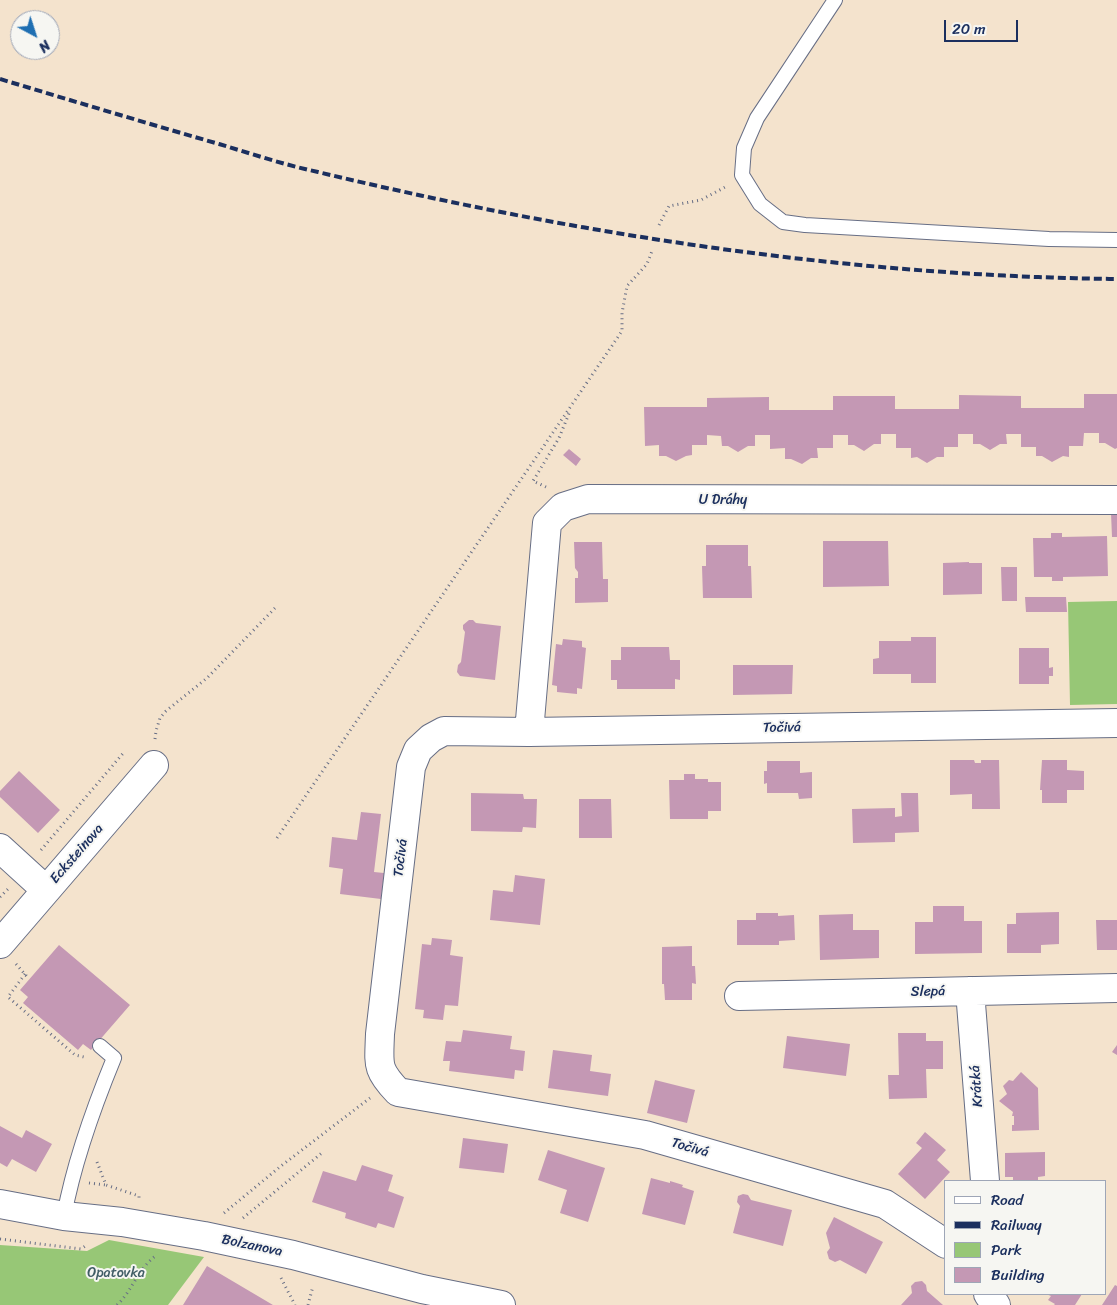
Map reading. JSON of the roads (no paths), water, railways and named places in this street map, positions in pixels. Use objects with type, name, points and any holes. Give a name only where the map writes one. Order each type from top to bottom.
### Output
[{"type":"street","name":"U Dráhy","points":[[529,732],[547,523],[563,507],[588,499],[1117,500]]},
{"type":"street","name":"Točivá","points":[[944,1243],[885,1204],[645,1135],[398,1092],[386,1079],[379,1066],[380,1034],[411,767],[418,750],[431,738],[444,731],[529,732],[1117,723]]},
{"type":"street","name":"Ecksteinova","points":[[0,944],[154,765]]},
{"type":"street","points":[[0,848],[46,890]]},
{"type":"street","name":"Slepá","points":[[739,996],[1117,988]]},
{"type":"street","name":"Krátká","points":[[970,991],[984,1180]]},
{"type":"street","name":"Bolzanova","points":[[0,1204],[64,1216],[135,1224],[208,1237],[293,1255],[422,1288],[501,1305]]},
{"type":"lane","points":[[835,0],[757,118],[744,148],[742,175],[760,204],[783,222],[1049,239],[1117,240]]},
{"type":"lane","points":[[64,1216],[71,1181],[114,1058],[100,1046]]},
{"type":"railway","points":[[0,79],[306,169],[417,195],[615,233],[715,248],[916,270],[1016,276],[1117,279]]},
{"type":"park label","name":"Opatovka","points":[[116,1273]]}]
